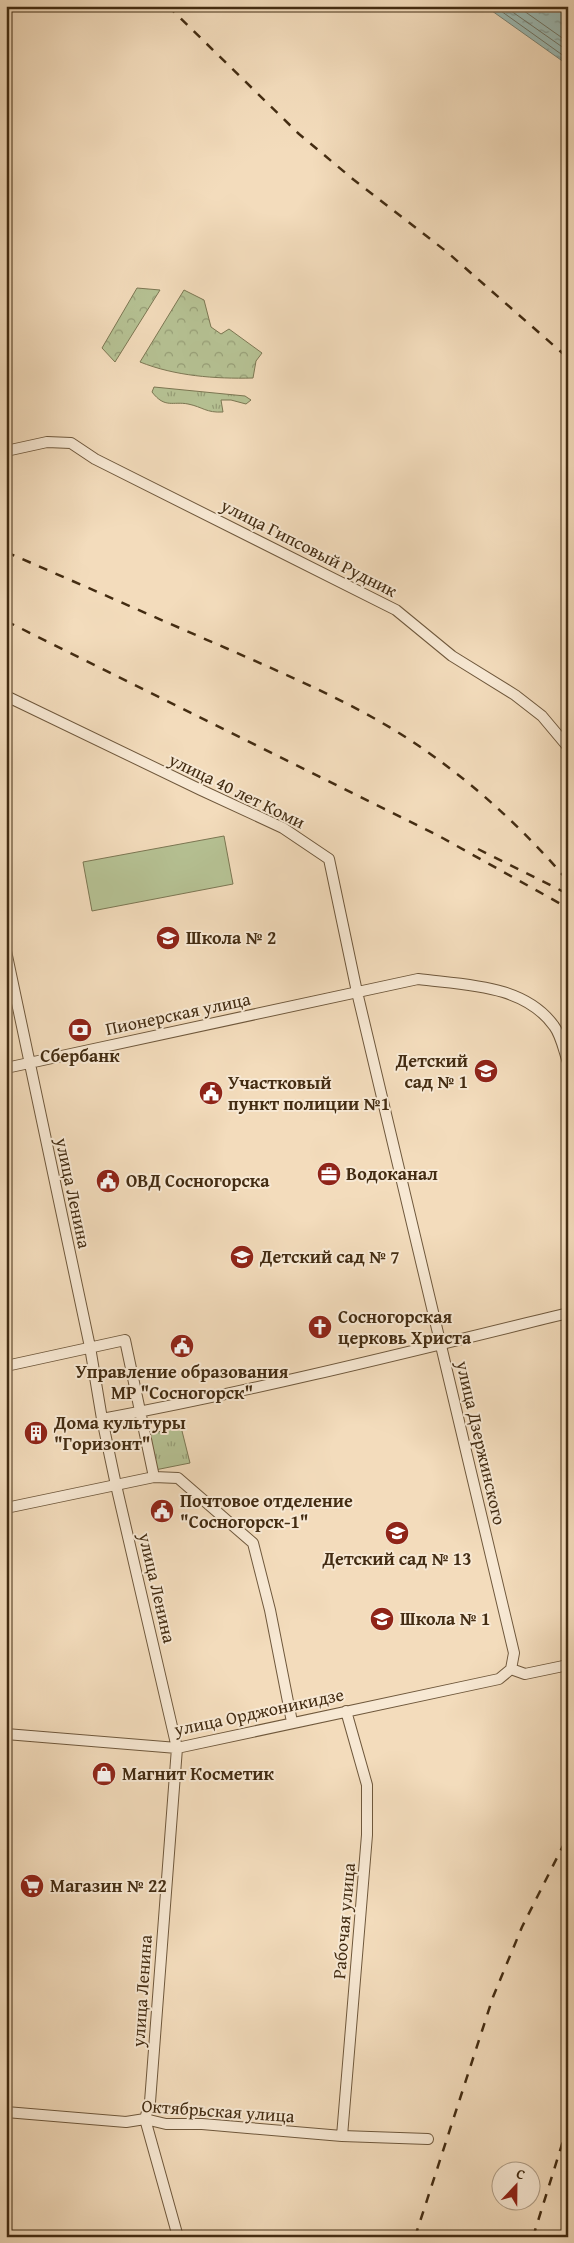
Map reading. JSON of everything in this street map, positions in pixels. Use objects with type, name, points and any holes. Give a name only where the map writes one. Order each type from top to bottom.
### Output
[{"type":"street","name":"улица Гипсовый Рудник","points":[[6,450],[47,442],[71,443],[94,459],[396,610],[452,656],[515,695],[542,716],[568,747]]},
{"type":"street","name":"улица 40 лет Коми","points":[[6,696],[283,828],[329,860],[358,992]]},
{"type":"street","name":"улица Ленина","points":[[6,951],[90,1347],[102,1419],[116,1485],[177,1748],[150,2102],[145,2119],[178,2237]]},
{"type":"street","name":"Пионерская улица","points":[[6,1068],[418,978],[484,987],[512,995],[535,1006],[555,1027],[568,1062]]},
{"type":"street","name":"улица Дзержинского","points":[[358,992],[514,1653],[511,1669]]},
{"type":"street","points":[[102,1419],[441,1345],[568,1313]]},
{"type":"street","points":[[6,1366],[125,1340],[154,1478]]},
{"type":"street","points":[[6,1508],[154,1478],[178,1478],[253,1543],[270,1610],[292,1722]]},
{"type":"street","points":[[511,1669],[525,1674],[568,1666]]},
{"type":"street","name":"улица Орджоникидзе","points":[[6,1734],[177,1748],[499,1679],[511,1669]]},
{"type":"street","name":"Рабочая улица","points":[[342,2136],[367,1814],[367,1785],[346,1711]]},
{"type":"street","name":"Октябрьская улица","points":[[6,2112],[126,2122],[145,2119],[166,2124],[202,2124],[342,2136],[428,2139]]},
{"type":"green space","points":[[137,288],[160,290],[115,362],[102,348]]},
{"type":"green space","points":[[184,290],[204,300],[211,327],[221,334],[229,329],[262,353],[256,361],[253,378],[195,376],[167,371],[140,362]]},
{"type":"green space","points":[[154,387],[245,396],[251,400],[246,404],[231,400],[221,400],[223,412],[212,412],[188,404],[161,401],[152,392]]},
{"type":"green space","points":[[224,836],[233,884],[92,911],[83,862]]},
{"type":"green space","points":[[181,1427],[190,1463],[155,1470],[148,1434]]},
{"type":"water","points":[[485,6],[568,6],[568,65]]},
{"type":"railway","points":[[168,6],[299,134],[354,180],[447,252],[568,358]]},
{"type":"railway","points":[[6,552],[297,680],[342,701],[386,725],[430,753],[472,786],[532,841],[568,881]]},
{"type":"railway","points":[[6,621],[439,836],[568,908]]},
{"type":"railway","points":[[478,849],[568,894]]},
{"type":"railway","points":[[415,2237],[493,1997],[522,1927],[568,1836]]},
{"type":"railway","points":[[533,2237],[568,2125]]},
{"type":"place","name":"Школа № 2","points":[[168,938]]},
{"type":"place","name":"Сбербанк","points":[[80,1030]]},
{"type":"place","name":"Детский сад № 1","points":[[486,1071]]},
{"type":"place","name":"Участковый пункт полиции №1","points":[[211,1093]]},
{"type":"place","name":"Водоканал","points":[[329,1174]]},
{"type":"place","name":"ОВД Сосногорска","points":[[108,1181]]},
{"type":"place","name":"Детский сад № 7","points":[[242,1257]]},
{"type":"place","name":"Сосногорская церковь Христа","points":[[320,1327]]},
{"type":"place","name":"Управление образования МР \"Сосногорск\"","points":[[182,1346]]},
{"type":"place","name":"Дома культуры \"Горизонт\"","points":[[36,1433]]},
{"type":"place","name":"Почтовое отделение \"Сосногорск-1\"","points":[[162,1511]]},
{"type":"place","name":"Детский сад № 13","points":[[397,1533]]},
{"type":"place","name":"Школа № 1","points":[[382,1619]]},
{"type":"place","name":"Магнит Косметик","points":[[104,1774]]},
{"type":"place","name":"Магазин № 22","points":[[32,1886]]}]
